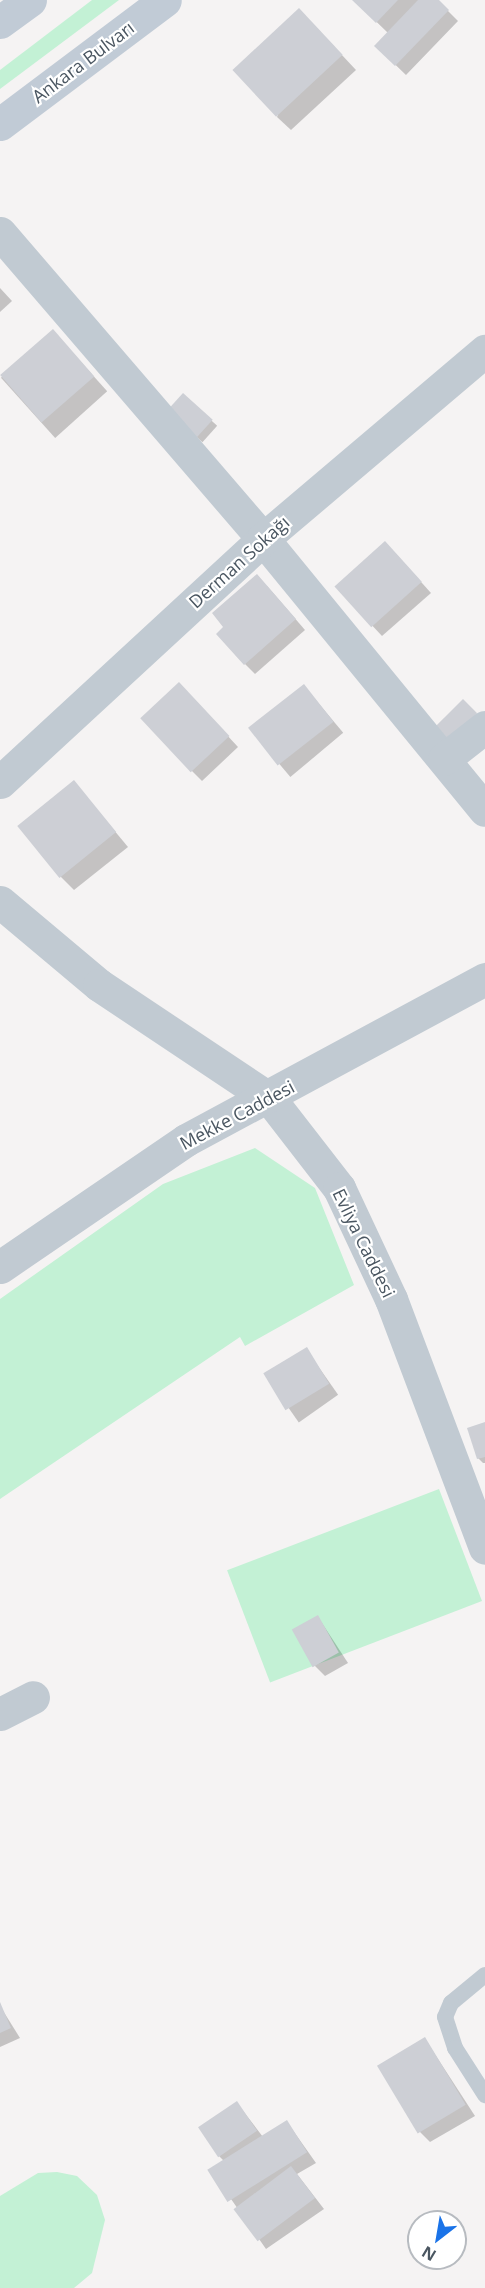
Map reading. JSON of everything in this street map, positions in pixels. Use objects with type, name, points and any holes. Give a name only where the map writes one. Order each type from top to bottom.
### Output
[{"type":"main road","name":"Ankara Bulvarı","points":[[0,124],[165,0]]},
{"type":"street","points":[[0,233],[263,539],[485,810]]},
{"type":"street","name":"Derman Sokağı","points":[[0,782],[263,539],[485,351]]},
{"type":"street","points":[[444,759],[485,728]]},
{"type":"street","name":"Evliya Caddesi","points":[[0,902],[99,985],[270,1099],[339,1188],[391,1299],[485,1548]]},
{"type":"street","name":"Mekke Caddesi","points":[[0,1268],[186,1140],[270,1099],[485,979]]},
{"type":"street","points":[[0,1714],[33,1697]]},
{"type":"lane","points":[[485,1975],[451,2003],[445,2017],[455,2048],[485,2095]]},
{"type":"green space","points":[[92,0],[119,0],[0,89],[0,70]]},
{"type":"green space","points":[[255,1148],[315,1188],[354,1285],[245,1346],[240,1337],[0,1499],[0,1299],[163,1184]]},
{"type":"green space","points":[[439,1489],[482,1601],[270,1682],[227,1570]]},
{"type":"green space","points":[[57,2172],[77,2176],[97,2195],[105,2220],[92,2273],[74,2288],[0,2288],[0,2196],[38,2173]]},
{"type":"building","points":[[352,0],[398,0],[376,23]]},
{"type":"building","points":[[418,0],[439,0],[449,10],[395,66],[374,46]]},
{"type":"building","points":[[299,8],[343,55],[276,117],[232,70]]},
{"type":"building","points":[[53,329],[94,377],[42,422],[0,375]]},
{"type":"building","points":[[183,393],[213,420],[196,438],[166,412]]},
{"type":"building","points":[[385,541],[422,582],[371,627],[334,587]]},
{"type":"building","points":[[257,574],[296,619],[244,665],[216,634],[223,627],[212,613]]},
{"type":"building","points":[[179,682],[229,736],[191,772],[140,718]]},
{"type":"building","points":[[304,684],[334,722],[278,766],[248,728]]},
{"type":"building","points":[[463,699],[477,713],[449,741],[435,727]]},
{"type":"building","points":[[74,780],[116,832],[59,878],[17,826]]},
{"type":"building","points":[[307,1347],[329,1384],[285,1410],[263,1373]]},
{"type":"building","points":[[485,1422],[485,1457],[477,1459],[467,1428]]},
{"type":"building","points":[[318,1615],[339,1653],[313,1667],[292,1630]]},
{"type":"building","points":[[0,2002],[11,2028],[0,2033]]},
{"type":"building","points":[[425,2037],[466,2105],[418,2134],[377,2066]]},
{"type":"building","points":[[237,2101],[257,2131],[218,2157],[198,2127]]},
{"type":"building","points":[[287,2120],[307,2152],[227,2202],[207,2170]]},
{"type":"building","points":[[291,2166],[315,2198],[258,2241],[233,2209]]}]
